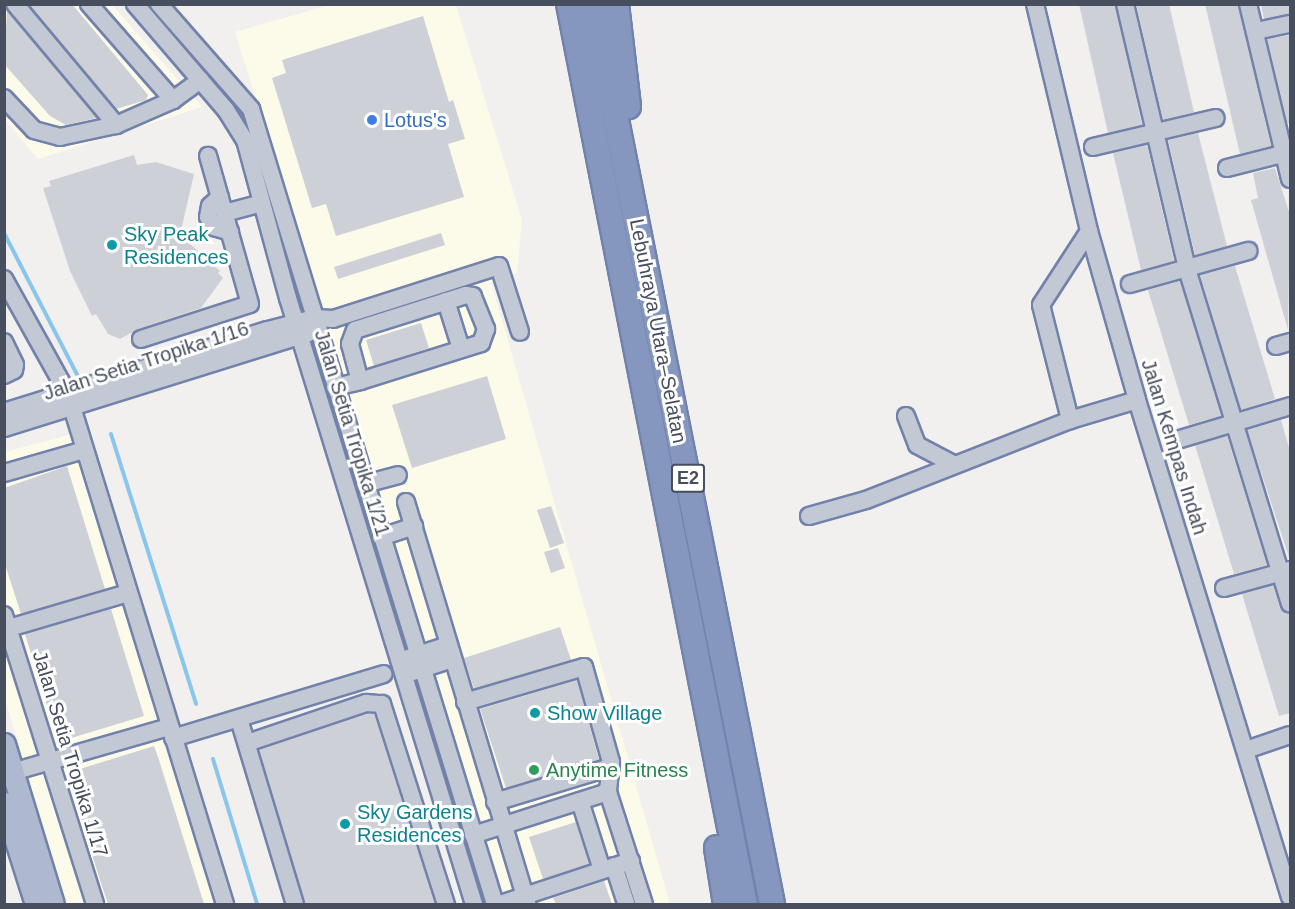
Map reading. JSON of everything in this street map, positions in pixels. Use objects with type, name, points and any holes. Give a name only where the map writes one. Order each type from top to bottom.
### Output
[{"type":"highway","points":[[557,4],[584,87]]},
{"type":"highway","name":"Lebuhraya Utara–Selatan","points":[[569,4],[731,843],[745,904]]},
{"type":"highway","name":"Lebuhraya Utara–Selatan","points":[[593,4],[772,904]]},
{"type":"highway","points":[[616,4],[649,285]]},
{"type":"highway","points":[[699,679],[707,780],[726,904]]},
{"type":"highway","points":[[731,843],[740,904]]},
{"type":"main road","points":[[4,744],[12,772],[11,805],[36,904]]},
{"type":"main road","points":[[11,805],[53,904]]},
{"type":"street","points":[[15,4],[116,125]]},
{"type":"street","points":[[88,4],[173,100]]},
{"type":"street","name":"Jalan Setia Tropika 1/21","points":[[135,4],[240,128],[288,298],[474,904]]},
{"type":"street","name":"Jalan Setia Tropika 1/21","points":[[159,4],[251,109],[495,904]]},
{"type":"street","name":"Jalan Kempas Indah","points":[[1035,4],[1089,231],[1137,400],[1290,897]]},
{"type":"street","points":[[1125,4],[1153,133],[1187,269],[1235,423],[1286,572],[1290,604]]},
{"type":"street","points":[[1248,4],[1287,153],[1290,179]]},
{"type":"street","points":[[1256,31],[1290,24]]},
{"type":"street","points":[[4,98],[34,130],[48,137],[116,125],[173,100],[201,81]]},
{"type":"street","points":[[1093,147],[1216,118]]},
{"type":"street","points":[[1227,168],[1287,153]]},
{"type":"street","points":[[141,339],[250,304],[208,156]]},
{"type":"street","points":[[220,197],[210,206],[208,218],[214,228],[230,232]]},
{"type":"street","points":[[225,213],[262,203]]},
{"type":"street","points":[[1070,420],[1041,305],[1089,231]]},
{"type":"street","points":[[1130,284],[1248,251]]},
{"type":"street","points":[[333,319],[499,266],[519,332]]},
{"type":"street","points":[[4,279],[10,300],[70,400],[225,904]]},
{"type":"street","points":[[431,288],[441,303],[461,350]]},
{"type":"street","points":[[335,387],[360,381],[481,344],[486,328],[473,296],[441,303],[355,330],[350,344],[360,381]]},
{"type":"street","points":[[288,298],[281,319],[270,336],[308,364]]},
{"type":"street","points":[[308,298],[333,319]]},
{"type":"street","points":[[326,356],[333,319]]},
{"type":"street","name":"Jalan Setia Tropika 1/16","points":[[4,428],[70,400],[270,336],[333,319]]},
{"type":"street","points":[[4,342],[15,365],[14,370],[4,375]]},
{"type":"street","name":"Jalan Setia Tropika 1/16","points":[[4,412],[70,400]]},
{"type":"street","points":[[809,516],[866,500],[1070,420],[1137,400]]},
{"type":"street","points":[[1177,440],[1290,406]]},
{"type":"street","points":[[906,416],[916,445],[953,464]]},
{"type":"street","points":[[4,473],[84,450]]},
{"type":"street","points":[[365,484],[398,475]]},
{"type":"street","points":[[406,502],[525,901]]},
{"type":"street","points":[[381,537],[414,526]]},
{"type":"street","points":[[1224,588],[1286,572]]},
{"type":"street","points":[[7,622],[128,593]]},
{"type":"street","name":"Jalan Setia Tropika 1/17","points":[[7,622],[95,904]]},
{"type":"street","points":[[12,772],[51,760],[239,718],[383,674],[389,664],[402,668],[450,652]]},
{"type":"street","points":[[465,702],[584,667],[611,767],[608,792],[644,904]]},
{"type":"street","points":[[247,743],[378,702],[385,707],[446,904]]},
{"type":"street","points":[[265,710],[273,734]]},
{"type":"street","points":[[239,718],[295,904]]},
{"type":"street","points":[[1246,750],[1290,735]]},
{"type":"street","points":[[402,762],[428,754]]},
{"type":"street","points":[[495,802],[611,767]]},
{"type":"street","points":[[473,835],[608,792]]},
{"type":"street","points":[[580,801],[626,904]]},
{"type":"street","points":[[500,904],[525,901],[631,861]]},
{"type":"shaded area","points":[[4,5],[112,5],[202,107],[38,159],[5,120]]},
{"type":"shaded area","points":[[330,5],[456,5],[522,220],[517,273],[491,282],[670,904],[507,904],[235,32]]},
{"type":"shaded area","points":[[90,429],[235,904],[67,904],[5,699],[5,452]]},
{"type":"building","points":[[29,4],[72,4],[148,95],[146,100],[116,109]]},
{"type":"building","points":[[1079,4],[1115,4],[1142,125],[1108,133]]},
{"type":"building","points":[[1136,4],[1169,4],[1194,112],[1163,120]]},
{"type":"building","points":[[1205,4],[1238,4],[1271,146],[1240,154]]},
{"type":"building","points":[[1261,4],[1290,4],[1290,14],[1264,19]]},
{"type":"building","points":[[7,10],[97,118],[66,125],[50,116],[4,64]]},
{"type":"building","name":"Lotus's","points":[[423,16],[449,102],[453,100],[465,139],[448,144],[464,197],[336,236],[326,204],[312,208],[272,78],[286,73],[282,60]]},
{"type":"building","points":[[1290,35],[1290,123],[1287,123],[1267,39]]},
{"type":"building","points":[[1198,133],[1227,246],[1195,255],[1168,140]]},
{"type":"building","points":[[1147,145],[1174,261],[1141,270],[1113,153]]},
{"type":"building","name":"Sky Peak Residences","points":[[134,155],[137,165],[156,162],[194,174],[180,235],[220,271],[218,273],[223,278],[201,308],[138,329],[120,339],[108,334],[96,314],[92,316],[70,271],[43,188],[51,186],[49,181]]},
{"type":"building","points":[[1275,168],[1290,215],[1288,330],[1251,200],[1258,198],[1253,173]]},
{"type":"building","points":[[441,233],[445,245],[338,279],[334,267]]},
{"type":"building","points":[[1235,266],[1275,399],[1241,410],[1200,275]]},
{"type":"building","points":[[1180,281],[1221,416],[1189,425],[1148,290]]},
{"type":"building","points":[[421,323],[429,348],[374,366],[366,340]]},
{"type":"building","points":[[487,376],[506,439],[412,468],[392,405]]},
{"type":"building","points":[[1281,420],[1290,451],[1290,560],[1247,430]]},
{"type":"building","points":[[1227,436],[1267,565],[1234,574],[1195,445]]},
{"type":"building","points":[[67,466],[105,589],[21,614],[4,561],[4,488]]},
{"type":"building","points":[[551,506],[564,543],[550,548],[537,510]]},
{"type":"building","points":[[558,548],[565,568],[551,573],[544,552]]},
{"type":"building","points":[[1273,585],[1280,608],[1290,614],[1290,713],[1279,716],[1242,594]]},
{"type":"building","points":[[111,609],[144,716],[58,742],[25,634]]},
{"type":"building","points":[[560,627],[571,660],[474,689],[464,658]]},
{"type":"building","points":[[577,680],[599,760],[506,788],[480,709]]},
{"type":"building","name":"Sky Gardens Residences","points":[[367,714],[374,714],[435,904],[305,904],[259,750]]},
{"type":"building","points":[[154,746],[204,904],[108,904],[99,877],[67,773]]},
{"type":"building","points":[[576,822],[589,864],[543,879],[529,837]]},
{"type":"building","points":[[604,881],[612,904],[556,904],[553,898]]},
{"type":"waterway","points":[[4,233],[82,384]]},
{"type":"waterway","points":[[111,434],[196,704]]},
{"type":"waterway","points":[[213,759],[257,904]]},
{"type":"place","name":"Lotus's","points":[[372,120]]},
{"type":"place","name":"Sky Peak Residences","points":[[112,245]]},
{"type":"place","name":"Show Village","points":[[535,713]]},
{"type":"place","name":"Anytime Fitness","points":[[534,770]]},
{"type":"place","name":"Sky Gardens Residences","points":[[345,824]]}]
